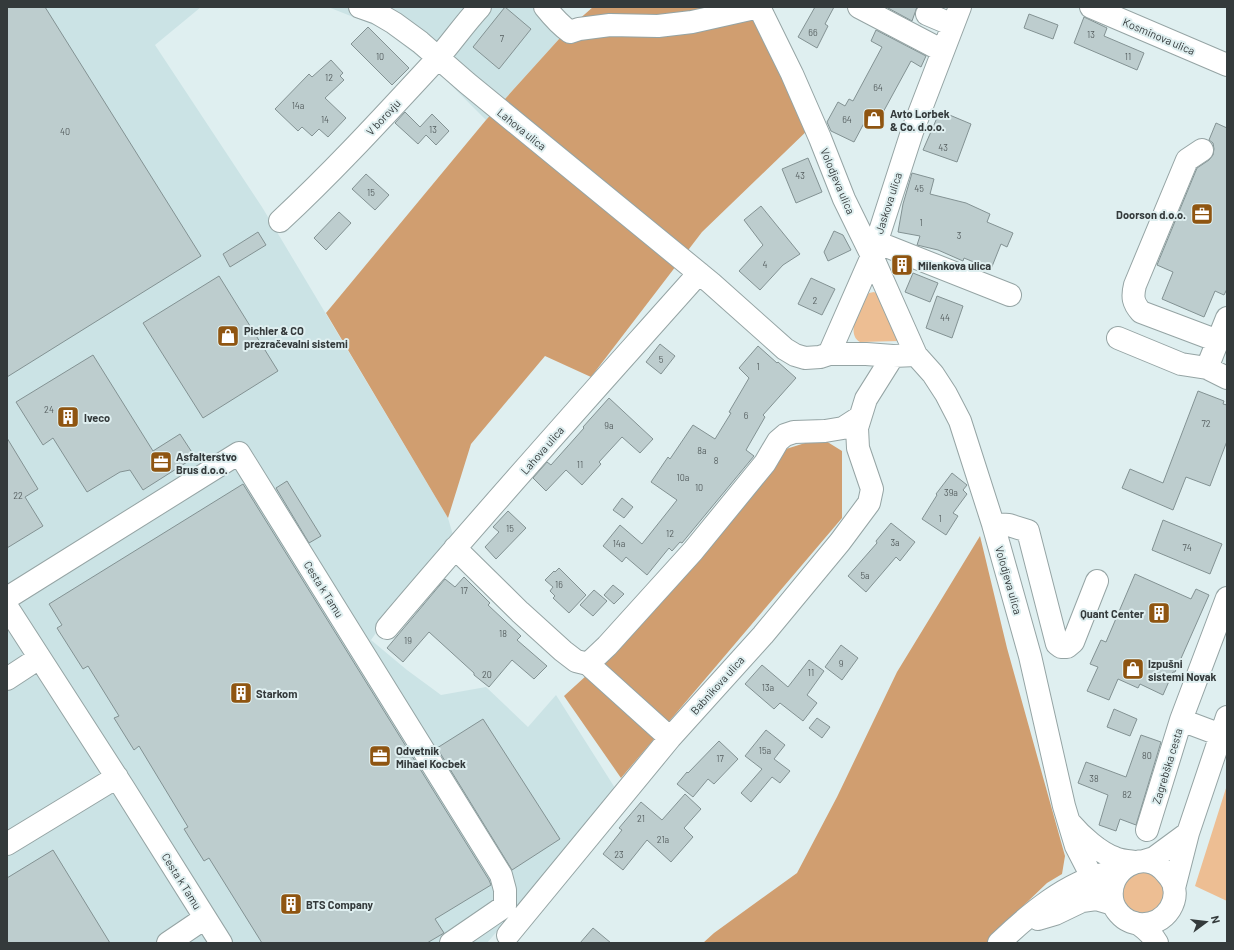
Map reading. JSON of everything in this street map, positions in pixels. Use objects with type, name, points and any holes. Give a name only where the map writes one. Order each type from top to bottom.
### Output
[{"type":"street","name":"Lahova ulica","points":[[360,7],[377,13],[394,23],[420,42],[467,83],[711,283],[785,349],[795,356],[805,358],[820,357],[829,354]]},
{"type":"street","name":"V borovju","points":[[280,221],[339,164],[438,57],[480,7]]},
{"type":"street","name":"Volodjeva ulica","points":[[550,13],[563,28],[570,32],[610,26],[658,26],[707,19],[759,7],[792,74],[820,138],[844,199],[874,249],[916,355],[933,374],[946,394],[960,421],[993,524],[1030,656],[1068,820],[1076,846],[1092,877],[1113,904]]},
{"type":"street","points":[[859,7],[943,50]]},
{"type":"street","name":"Kosminova ulica","points":[[1091,7],[1227,65]]},
{"type":"street","name":"Jaskova ulica","points":[[829,354],[874,249],[912,132],[957,16],[927,14]]},
{"type":"street","points":[[1202,150],[1187,160],[1135,286],[1133,296],[1136,306],[1141,312],[1218,341]]},
{"type":"street","points":[[874,249],[1010,295]]},
{"type":"street","name":"Lahova ulica","points":[[387,628],[455,548],[510,488],[698,273]]},
{"type":"street","points":[[1207,368],[1227,318]]},
{"type":"street","points":[[1118,338],[1181,364],[1207,368],[1227,378]]},
{"type":"street","points":[[829,354],[893,356],[916,355]]},
{"type":"street","name":"Babnikova ulica","points":[[508,935],[670,738],[762,635],[840,542],[869,503],[872,489],[858,448],[857,428],[866,400],[893,356]]},
{"type":"street","points":[[588,664],[607,646],[693,551],[765,463],[778,441],[785,435],[794,432],[825,431],[843,428],[860,417]]},
{"type":"street","name":"Cesta k Tamu","points":[[7,598],[240,453],[501,875],[505,890],[505,906],[451,943]]},
{"type":"street","points":[[993,524],[1009,525],[1028,531],[1057,644],[1061,647],[1067,648],[1073,642],[1097,580]]},
{"type":"street","points":[[455,548],[563,652],[576,661],[588,664],[670,738]]},
{"type":"street","points":[[1181,720],[1227,598]]},
{"type":"street","name":"Cesta k Tamu","points":[[7,607],[117,777],[220,943]]},
{"type":"street","points":[[7,679],[39,658]]},
{"type":"street","name":"Zagrebška cesta","points":[[1147,830],[1181,720],[1224,726],[1188,833],[1174,888]]},
{"type":"street","points":[[7,844],[117,777]]},
{"type":"street","name":"Volodjeva ulica","points":[[1068,820],[1079,834],[1097,848],[1115,858],[1134,864]]},
{"type":"street","points":[[999,943],[1017,925],[1066,889],[1092,877],[1154,858],[1188,833]]},
{"type":"street","points":[[1153,863],[1162,868],[1172,880],[1174,888],[1173,904],[1166,915],[1154,923],[1145,925],[1127,920],[1122,917],[1113,904],[1112,890],[1114,882],[1134,864],[1153,863]]},
{"type":"street","points":[[1017,925],[1055,914],[1082,901],[1096,899],[1113,904]]},
{"type":"street","points":[[1166,915],[1169,943]]},
{"type":"street","points":[[168,943],[205,918]]},
{"type":"street","points":[[1139,924],[1153,936],[1157,943]]},
{"type":"shaded area","points":[[7,7],[201,7],[155,45],[262,207],[448,518],[453,535],[385,620],[371,640],[407,670],[441,695],[486,687],[528,727],[556,695],[615,788],[572,843],[487,943],[7,943]]},
{"type":"shaded area","points":[[328,7],[553,7],[569,28],[486,120],[437,71],[381,28]]},
{"type":"shaded area","points":[[593,7],[751,7],[813,125],[702,232],[591,377],[545,356],[471,444],[448,518],[326,313],[486,120],[569,28]]},
{"type":"shaded area","points":[[874,292],[880,296],[900,341],[860,342],[856,338],[854,325],[856,318],[869,293]]},
{"type":"shaded area","points":[[821,438],[842,451],[842,518],[621,778],[564,696],[598,665],[696,563],[786,449]]},
{"type":"shaded area","points":[[980,536],[1007,648],[1065,856],[1062,874],[1047,883],[996,932],[987,943],[703,943],[714,933],[797,873],[837,797],[897,672]]},
{"type":"shaded area","points":[[1227,785],[1227,901],[1195,886]]},
{"type":"shaded area","points":[[1144,871],[1159,877],[1166,891],[1163,906],[1142,917],[1123,905],[1121,889],[1129,876]]},
{"type":"building","points":[[7,7],[45,7],[201,256],[7,377]]},
{"type":"building","points":[[505,7],[531,29],[499,69],[473,47]]},
{"type":"building","points":[[815,7],[834,7],[825,24],[828,26],[817,48],[798,37]]},
{"type":"building","points":[[917,7],[912,21],[888,8]]},
{"type":"building","points":[[1029,14],[1058,25],[1053,39],[1024,28]]},
{"type":"building","points":[[1084,17],[1107,28],[1104,36],[1144,53],[1137,70],[1074,43]]},
{"type":"building","points":[[368,27],[409,68],[392,85],[351,44]]},
{"type":"building","points":[[876,30],[926,56],[921,67],[911,61],[881,116],[871,110],[854,142],[831,131],[827,122],[838,102],[845,106],[849,99],[853,101],[882,47],[871,41]]},
{"type":"building","points":[[331,60],[343,73],[340,76],[344,80],[325,98],[346,118],[328,137],[319,129],[312,136],[302,127],[298,131],[275,109],[309,74],[312,77]]},
{"type":"building","points":[[940,111],[971,124],[957,162],[923,150]]},
{"type":"building","points":[[405,112],[420,127],[432,114],[449,131],[436,145],[426,135],[418,144],[395,123]]},
{"type":"building","name":"Doorson d.o.o.","points":[[1216,123],[1227,128],[1227,289],[1224,295],[1215,291],[1204,317],[1162,299],[1173,272],[1157,265],[1197,168],[1209,160],[1213,155],[1213,143],[1209,140]]},
{"type":"building","points":[[808,158],[822,192],[796,203],[782,169]]},
{"type":"building","points":[[912,173],[934,179],[930,194],[966,203],[990,214],[987,222],[1013,233],[1007,247],[1001,244],[991,269],[964,258],[963,261],[938,250],[917,245],[920,236],[898,232],[903,204]]},
{"type":"building","points":[[366,174],[389,195],[375,210],[352,189]]},
{"type":"building","points":[[761,206],[800,254],[783,265],[760,290],[739,271],[763,245],[744,220]]},
{"type":"building","points":[[339,212],[351,223],[326,250],[314,238]]},
{"type":"building","points":[[834,231],[843,235],[851,250],[828,261],[824,252]]},
{"type":"building","points":[[258,232],[266,245],[230,267],[223,254]]},
{"type":"building","points":[[913,273],[938,283],[930,302],[905,292]]},
{"type":"building","points":[[219,276],[278,371],[203,418],[143,323]]},
{"type":"building","points":[[811,278],[835,289],[822,315],[798,304]]},
{"type":"building","points":[[937,296],[963,306],[952,338],[926,328]]},
{"type":"building","points":[[660,344],[675,356],[661,374],[646,362]]},
{"type":"building","points":[[758,346],[796,378],[763,415],[765,417],[746,450],[754,456],[682,543],[680,542],[672,551],[669,548],[647,575],[626,557],[622,562],[603,546],[620,525],[642,544],[677,500],[651,482],[668,457],[670,459],[693,425],[715,439],[731,413],[729,412],[749,378],[739,368]]},
{"type":"building","points":[[93,355],[153,451],[180,434],[195,457],[143,490],[130,470],[120,472],[87,492],[53,438],[43,445],[16,402]]},
{"type":"building","points":[[1198,391],[1224,401],[1223,404],[1227,405],[1227,441],[1210,486],[1186,477],[1173,510],[1122,488],[1130,469],[1163,483]]},
{"type":"building","points":[[609,398],[653,439],[640,453],[622,437],[599,462],[601,464],[582,485],[566,470],[546,491],[533,478],[547,462],[551,465]]},
{"type":"building","points":[[7,438],[38,489],[25,497],[43,526],[7,548]]},
{"type":"building","points":[[952,473],[967,485],[963,490],[967,494],[953,513],[958,516],[946,535],[922,519],[937,495],[936,494]]},
{"type":"building","points":[[287,481],[321,536],[309,543],[276,488]]},
{"type":"building","name":"Starkom","points":[[243,484],[489,880],[491,885],[435,919],[444,933],[427,943],[262,943],[209,858],[204,861],[184,829],[188,827],[139,746],[134,750],[114,718],[119,716],[88,666],[83,669],[57,628],[62,625],[49,604]]},
{"type":"building","points":[[622,498],[633,507],[624,518],[613,510]]},
{"type":"building","points":[[508,511],[526,528],[496,559],[485,547],[499,532],[493,527]]},
{"type":"building","points":[[1163,520],[1222,544],[1210,574],[1152,550]]},
{"type":"building","points":[[891,523],[915,542],[900,561],[896,557],[866,592],[848,576],[877,543],[876,541]]},
{"type":"building","points":[[559,568],[586,595],[569,613],[553,598],[555,596],[550,591],[553,587],[545,580]]},
{"type":"building","name":"Quant Center","points":[[1135,574],[1191,599],[1196,589],[1209,595],[1175,672],[1173,672],[1163,695],[1140,684],[1138,688],[1118,679],[1109,700],[1087,691],[1098,667],[1090,664],[1101,640],[1106,642]]},
{"type":"building","points":[[464,577],[490,603],[488,605],[521,636],[517,640],[547,666],[534,679],[512,660],[489,687],[474,675],[474,673],[429,632],[403,662],[387,648],[445,579],[455,587]]},
{"type":"building","points":[[613,585],[624,594],[614,604],[604,595]]},
{"type":"building","points":[[594,590],[607,601],[593,616],[580,605]]},
{"type":"building","points":[[841,645],[858,658],[842,680],[825,667]]},
{"type":"building","points":[[809,660],[824,671],[807,695],[817,703],[803,721],[780,703],[774,709],[745,684],[762,665],[788,687]]},
{"type":"building","points":[[1114,709],[1137,719],[1130,736],[1107,727]]},
{"type":"building","points":[[817,718],[830,727],[822,738],[809,728]]},
{"type":"building","points":[[483,719],[560,839],[512,870],[437,748]]},
{"type":"building","points":[[766,730],[785,745],[774,759],[790,771],[780,783],[772,777],[751,802],[741,793],[762,769],[745,756]]},
{"type":"building","points":[[1141,735],[1161,742],[1136,825],[1120,819],[1116,831],[1099,825],[1108,795],[1078,783],[1086,762],[1126,777]]},
{"type":"building","points":[[719,741],[738,759],[714,784],[708,779],[693,797],[677,784],[687,772],[688,773]]},
{"type":"building","points":[[685,794],[701,809],[684,828],[693,837],[671,862],[647,840],[623,870],[603,854],[622,830],[619,828],[641,802],[662,820]]},
{"type":"building","points":[[53,850],[110,943],[7,943],[7,878]]},
{"type":"building","points":[[593,928],[611,943],[580,943]]},
{"type":"place","name":"Avto Lorbek & Co. d.o.o.","points":[[874,119]]},
{"type":"place","name":"Doorson d.o.o.","points":[[1202,214]]},
{"type":"place","name":"Milenkova ulica","points":[[902,265]]},
{"type":"place","name":"Pichler & CO prezračevalni sistemi","points":[[228,336]]},
{"type":"place","name":"Iveco","points":[[68,417]]},
{"type":"place","name":"Asfalterstvo Brus d.o.o.","points":[[161,462]]},
{"type":"place","name":"Quant Center","points":[[1159,613]]},
{"type":"place","name":"Izpušni sistemi Novak","points":[[1133,669]]},
{"type":"place","name":"Starkom","points":[[241,693]]},
{"type":"place","name":"Odvetnik Mihael Kocbek","points":[[380,756]]},
{"type":"place","name":"BTS Company","points":[[291,904]]}]
